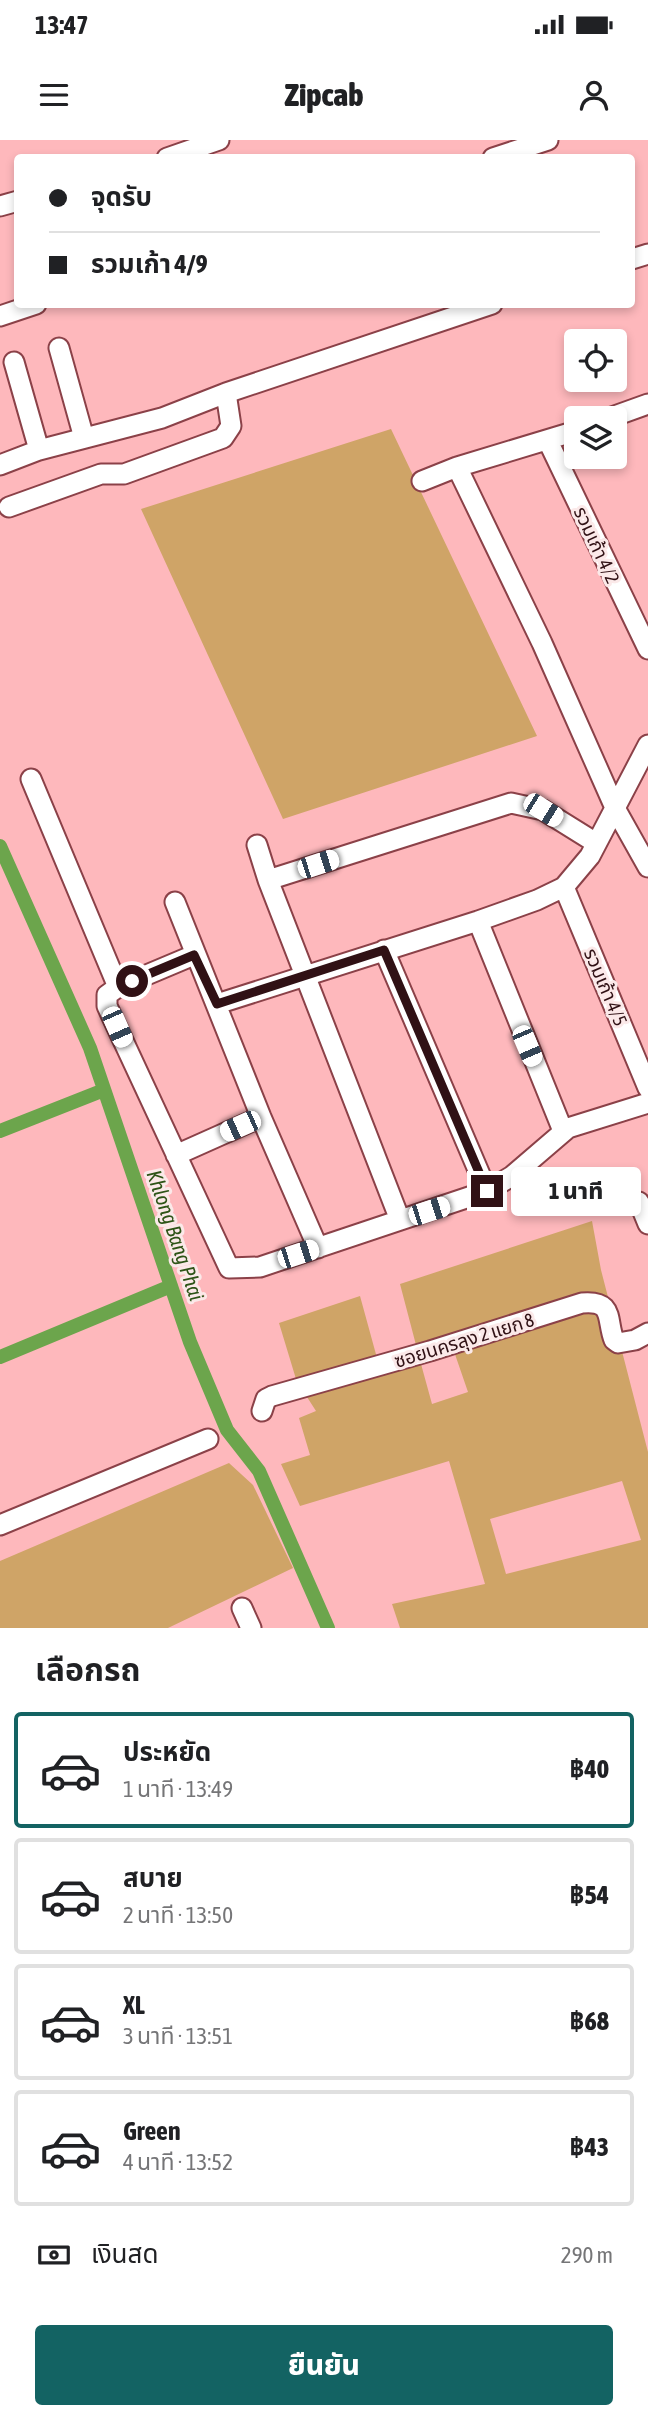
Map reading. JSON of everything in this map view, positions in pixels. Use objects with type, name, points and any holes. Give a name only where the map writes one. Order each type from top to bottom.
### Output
[{"type":"street","points":[[179,154],[220,140]]},
{"type":"street","points":[[506,154],[548,140]]},
{"type":"street","points":[[0,316],[24,308]]},
{"type":"street","points":[[0,466],[39,450],[162,418],[226,393],[480,308]]},
{"type":"street","points":[[59,348],[84,438]]},
{"type":"street","points":[[14,362],[39,450]]},
{"type":"street","points":[[9,507],[101,474],[124,474],[223,438],[231,426],[226,393]]},
{"type":"street","points":[[627,412],[648,404]]},
{"type":"street","points":[[422,481],[457,467],[564,435]]},
{"type":"street","name":"รวมเก้า 4/2","points":[[548,441],[648,649]]},
{"type":"street","points":[[457,467],[542,643],[616,810],[648,867]]},
{"type":"street","points":[[217,1004],[478,921],[537,900],[564,887],[590,856],[648,746]]},
{"type":"street","points":[[31,779],[118,987]]},
{"type":"street","points":[[268,880],[511,803],[543,810],[596,843]]},
{"type":"street","points":[[257,845],[304,975],[400,1220]]},
{"type":"street","name":"รวมเก้า 4/5","points":[[564,887],[648,1088]]},
{"type":"street","points":[[174,902],[261,1117],[318,1248]]},
{"type":"street","points":[[478,921],[563,1131]]},
{"type":"street","points":[[384,950],[487,1191]]},
{"type":"street","points":[[194,955],[118,987],[107,995],[107,1006],[229,1268],[260,1266],[487,1191],[512,1177],[563,1131],[581,1122],[648,1103]]},
{"type":"street","points":[[176,1154],[261,1117]]},
{"type":"street","points":[[639,1202],[648,1224]]},
{"type":"street","name":"ซอยนครลุง 2 แยก 8","points":[[262,1411],[266,1399],[272,1396],[418,1355],[582,1303],[592,1302],[606,1310],[611,1319],[614,1340],[618,1343],[635,1340],[648,1333]]},
{"type":"street","points":[[0,1525],[208,1440]]},
{"type":"street","points":[[242,1608],[251,1628]]},
{"type":"shaded area","points":[[391,429],[537,736],[283,819],[141,509]]},
{"type":"shaded area","points":[[592,1221],[601,1270],[648,1452],[648,1628],[400,1628],[392,1604],[485,1584],[449,1461],[300,1506],[281,1464],[310,1455],[299,1418],[316,1411],[307,1397],[421,1364],[432,1404],[468,1392],[448,1334],[416,1345],[400,1284]],"holes":[[[622,1481],[641,1540],[506,1574],[490,1519]]]},
{"type":"shaded area","points":[[360,1296],[377,1358],[296,1379],[279,1323]]},
{"type":"shaded area","points":[[229,1463],[253,1485],[293,1568],[168,1628],[0,1628],[0,1561]]},
{"type":"waterway","name":"Khlong Bang Phai","points":[[0,846],[90,1048],[190,1342],[227,1430],[259,1471],[328,1628]]},
{"type":"waterway","points":[[0,1131],[104,1090]]},
{"type":"waterway","points":[[0,1357],[171,1286]]},
{"type":"route","points":[[132,981],[194,955],[217,1004],[384,950],[487,1191]]}]
